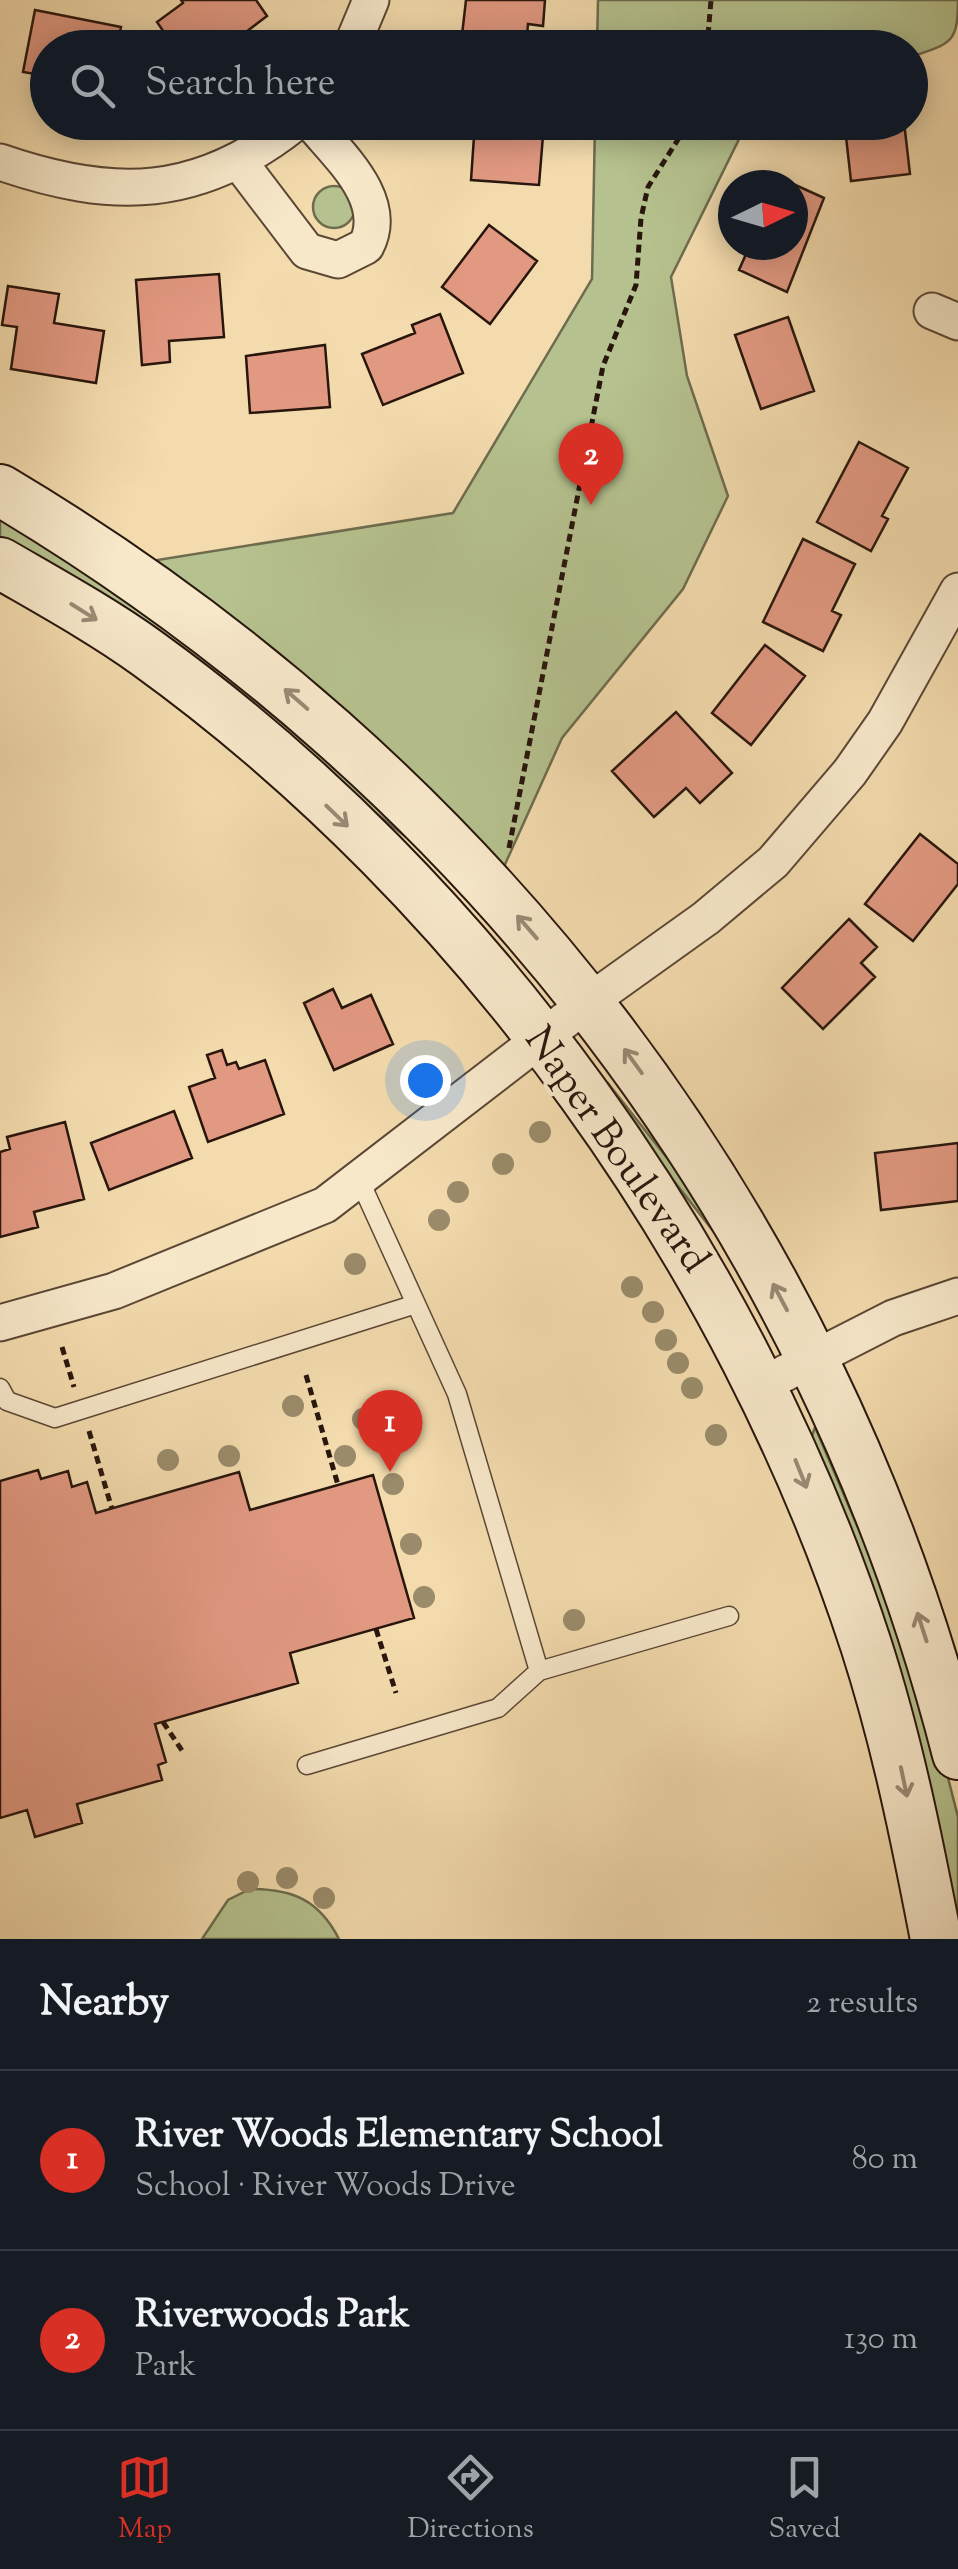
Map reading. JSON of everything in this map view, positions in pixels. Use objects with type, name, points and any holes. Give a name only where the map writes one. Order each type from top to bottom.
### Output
[{"type":"main road","name":"Naper Boulevard","points":[[0,490],[105,554],[263,670],[478,870],[590,1001],[718,1183],[812,1359],[903,1565],[958,1754]]},
{"type":"main road","name":"Naper Boulevard","points":[[0,564],[146,652],[224,712],[379,856],[541,1038],[653,1195],[762,1385],[866,1644],[898,1756],[936,1939]]},
{"type":"street","points":[[359,30],[372,0]]},
{"type":"street","points":[[0,162],[57,182],[130,190],[183,181],[240,163],[271,140]]},
{"type":"street","points":[[240,163],[307,252],[338,260],[366,246],[374,217],[370,201],[324,140]]},
{"type":"street","points":[[0,1323],[114,1291],[325,1206],[541,1038],[706,918],[800,834],[886,722],[950,628],[958,591]]},
{"type":"street","points":[[762,1385],[892,1318],[958,1296]]},
{"type":"lane","points":[[360,1179],[457,1394],[539,1671]]},
{"type":"lane","points":[[0,1388],[7,1401],[55,1418],[416,1304]]},
{"type":"lane","points":[[307,1765],[498,1708],[539,1671],[729,1616]]},
{"type":"path","points":[[708,30],[711,0]]},
{"type":"path","points":[[509,848],[604,366],[636,285],[640,218],[648,188],[678,140]]},
{"type":"path","points":[[306,1375],[338,1485]]},
{"type":"path","points":[[376,1628],[396,1693]]},
{"type":"path","points":[[163,1722],[183,1752]]},
{"type":"green space","points":[[598,0],[958,0],[953,34],[943,45],[928,51],[928,30],[597,30]]},
{"type":"green space","points":[[595,140],[739,140],[724,170],[718,170],[718,182],[671,277],[687,376],[728,496],[683,589],[562,738],[502,871],[151,561],[453,513],[592,279]]},
{"type":"green space","points":[[334,186],[349,192],[355,207],[349,222],[334,228],[319,222],[313,207],[319,192]]},
{"type":"green space","points":[[0,509],[237,670],[434,859],[335,781],[0,540]]},
{"type":"green space","points":[[607,1082],[724,1230],[721,1241],[641,1139]]},
{"type":"green space","points":[[815,1427],[923,1680],[958,1817],[958,1939],[809,1445]]},
{"type":"green space","points":[[250,1889],[279,1891],[303,1899],[323,1915],[339,1939],[202,1939],[228,1900]]},
{"type":"building","points":[[181,0],[256,0],[267,16],[249,30],[163,30],[157,22],[183,3]]},
{"type":"building","points":[[466,0],[545,0],[543,26],[528,24],[528,30],[463,30]]},
{"type":"building","points":[[35,10],[121,27],[120,30],[31,30]]},
{"type":"building","points":[[30,36],[30,73],[23,72]]},
{"type":"building","points":[[474,140],[543,140],[539,185],[471,180]]},
{"type":"building","points":[[846,140],[906,140],[910,174],[851,181]]},
{"type":"building","points":[[808,191],[824,198],[808,239]]},
{"type":"building","points":[[489,225],[537,261],[490,324],[442,287]]},
{"type":"building","points":[[743,260],[800,260],[787,292],[739,270]]},
{"type":"building","points":[[219,274],[224,337],[169,341],[170,362],[142,365],[136,280]]},
{"type":"building","points":[[8,286],[59,294],[54,323],[104,331],[96,383],[11,369],[17,327],[2,325]]},
{"type":"building","points":[[440,314],[463,373],[383,405],[362,354],[415,333],[412,325]]},
{"type":"building","points":[[788,317],[814,391],[761,409],[735,335]]},
{"type":"building","points":[[325,345],[330,407],[250,413],[246,356]]},
{"type":"building","points":[[859,442],[908,468],[882,516],[888,519],[871,551],[817,522]]},
{"type":"building","points":[[803,539],[855,564],[832,611],[841,615],[823,651],[763,622]]},
{"type":"building","points":[[765,645],[805,676],[751,745],[712,713]]},
{"type":"building","points":[[676,712],[732,773],[700,803],[686,788],[654,817],[612,771]]},
{"type":"building","points":[[920,834],[958,864],[958,884],[913,941],[865,904]]},
{"type":"building","points":[[849,919],[877,947],[861,963],[875,977],[823,1029],[782,988]]},
{"type":"building","points":[[333,989],[342,1008],[371,995],[393,1044],[334,1070],[304,1003]]},
{"type":"building","points":[[222,1050],[227,1065],[236,1062],[239,1069],[265,1060],[284,1114],[208,1142],[189,1087],[215,1078],[207,1055]]},
{"type":"building","points":[[174,1111],[192,1158],[109,1190],[91,1143]]},
{"type":"building","points":[[65,1122],[84,1199],[34,1212],[38,1227],[0,1237],[0,1152],[10,1149],[7,1137]]},
{"type":"building","points":[[958,1143],[958,1201],[881,1210],[875,1153]]},
{"type":"building","points":[[38,1470],[41,1479],[68,1471],[72,1487],[87,1482],[96,1513],[239,1472],[250,1510],[373,1475],[414,1618],[290,1653],[298,1683],[155,1724],[166,1762],[158,1765],[162,1780],[77,1804],[82,1823],[35,1837],[27,1810],[0,1818],[0,1481]]},
{"type":"place","name":"Riverwoods Park","points":[[591,505]]},
{"type":"place","name":"River Woods Elementary School","points":[[390,1472]]}]
